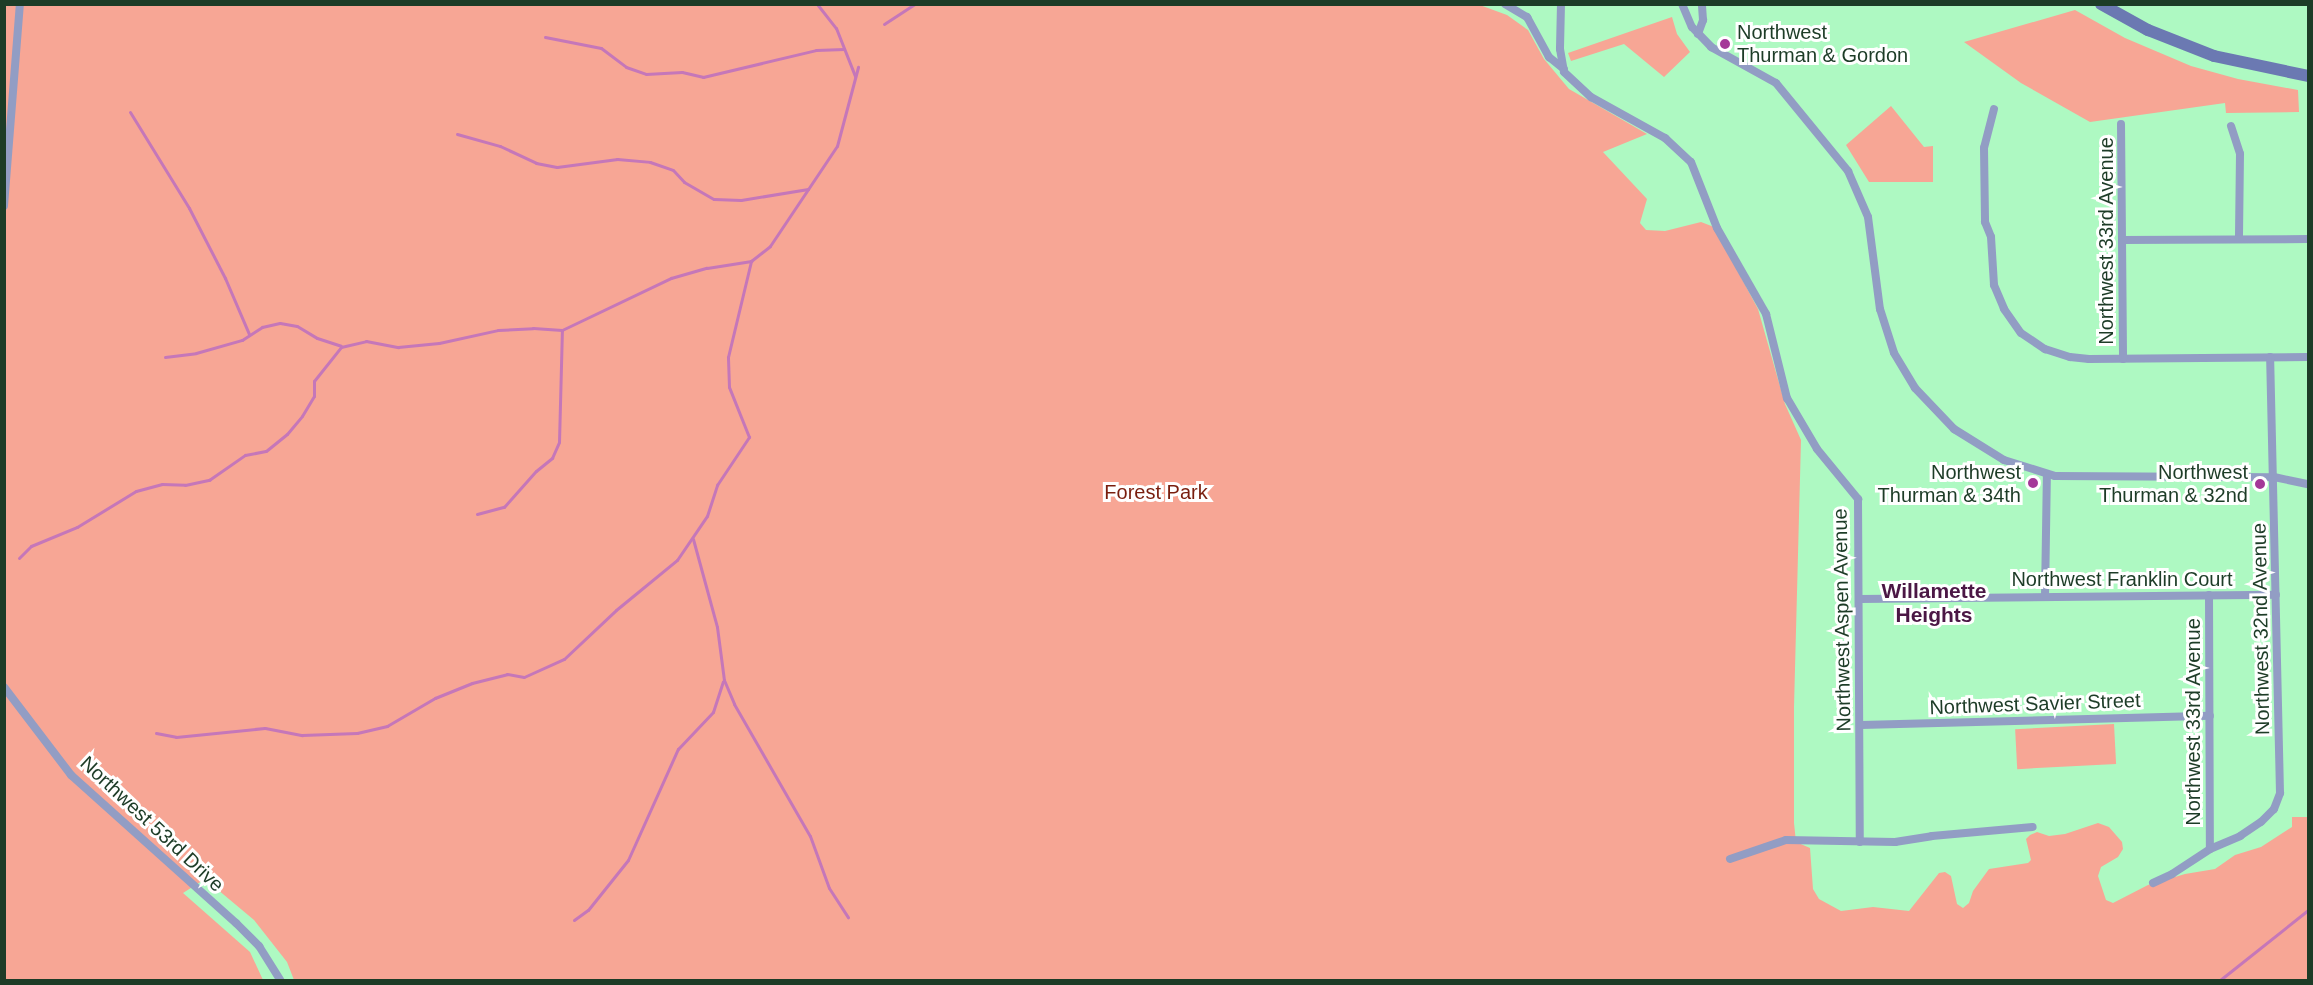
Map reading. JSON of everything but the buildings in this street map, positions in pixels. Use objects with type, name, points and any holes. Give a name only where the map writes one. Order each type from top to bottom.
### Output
[{"type":"main road","points":[[2101,4],[2148,30],[2214,56],[2308,76]]},
{"type":"street","points":[[4,206],[20,4]]},
{"type":"street","name":"Northwest Aspen Avenue","points":[[1505,4],[1527,16],[1549,57],[1564,69],[1584,92],[1665,138],[1691,162],[1717,228],[1766,314],[1787,398],[1817,449],[1858,499],[1860,842]]},
{"type":"street","points":[[1561,4],[1560,49],[1564,69]]},
{"type":"street","points":[[1682,4],[1687,20],[1698,34],[1718,52],[1776,83],[1848,171],[1868,217],[1876,287],[1887,334],[1903,369],[1926,402],[1954,429],[1978,446],[2004,460],[2047,474],[2075,478],[2274,477],[2308,484]]},
{"type":"street","points":[[1698,34],[1703,20],[1702,4]]},
{"type":"street","points":[[1994,109],[1984,148],[1985,222],[1991,237],[1994,285],[2004,309],[2021,333],[2044,349],[2070,357],[2123,359],[2308,357]]},
{"type":"street","name":"Northwest 33rd Avenue","points":[[2121,124],[2123,359]]},
{"type":"street","points":[[2231,126],[2240,154],[2239,239]]},
{"type":"street","points":[[2122,240],[2308,239]]},
{"type":"street","name":"Northwest 32nd Avenue","points":[[2210,849],[2234,840],[2261,822],[2274,809],[2280,793],[2270,357]]},
{"type":"street","points":[[2045,596],[2047,474]]},
{"type":"street","name":"Northwest Franklin Court","points":[[1860,599],[2276,594]]},
{"type":"street","name":"Northwest 33rd Avenue","points":[[2209,595],[2210,849]]},
{"type":"street","name":"Northwest 53rd Drive","points":[[4,687],[71,775],[236,923],[259,946],[280,981]]},
{"type":"street","name":"Northwest Savier Street","points":[[1861,725],[2210,716]]},
{"type":"street","points":[[1730,859],[1786,840],[1895,842],[1932,836],[2033,827]]},
{"type":"street","points":[[2152,883],[2172,874],[2210,849]]},
{"type":"green space","name":"Forest Park","points":[[1477,4],[1507,15],[1528,30],[1544,59],[1569,89],[1647,134],[1603,152],[1647,199],[1640,223],[1646,230],[1665,231],[1701,222],[1714,227],[1758,309],[1785,404],[1801,440],[1794,707],[1794,823],[1796,842],[1810,848],[1813,889],[1819,899],[1841,911],[1873,907],[1909,911],[1939,873],[1945,872],[1951,876],[1957,904],[1963,908],[1969,903],[1973,891],[1989,869],[2028,863],[2031,860],[2026,839],[2030,835],[2037,832],[2049,836],[2065,834],[2098,823],[2109,827],[2122,842],[2123,849],[2118,857],[2101,867],[2098,876],[2106,900],[2113,903],[2148,885],[2185,874],[2215,869],[2235,855],[2261,847],[2292,827],[2292,817],[2308,817],[2308,980],[294,980],[287,962],[254,920],[205,879],[183,893],[250,952],[263,980],[5,980],[5,5]]},
{"type":"green space","points":[[2075,10],[2125,38],[2191,66],[2238,79],[2298,90],[2299,112],[2226,113],[2225,103],[2090,122],[2021,83],[1964,42]]},
{"type":"green space","points":[[1672,17],[1677,34],[1690,52],[1664,77],[1624,44],[1571,61],[1568,53]]},
{"type":"green space","points":[[1891,106],[1924,147],[1933,146],[1933,182],[1869,182],[1846,145]]},
{"type":"green space","points":[[2114,724],[2116,764],[2017,769],[2015,729]]},
{"type":"waterway","points":[[817,4],[836,28],[855,76]]},
{"type":"waterway","points":[[884,24],[915,4]]},
{"type":"waterway","points":[[545,37],[601,48],[626,67],[646,74],[682,72],[703,77],[816,50],[844,49]]},
{"type":"waterway","points":[[19,558],[31,546],[77,527],[136,491],[162,484],[185,485],[209,480],[245,455],[266,451],[287,434],[302,416],[314,396],[314,381],[341,347],[366,341],[398,347],[439,343],[498,330],[533,328],[562,330],[671,278],[707,268],[751,261],[770,246],[837,146],[858,67]]},
{"type":"waterway","points":[[130,112],[189,208],[225,278],[249,334]]},
{"type":"waterway","points":[[457,134],[500,146],[536,163],[557,167],[617,159],[650,162],[673,170],[684,182],[714,199],[741,200],[808,189]]},
{"type":"waterway","points":[[156,733],[176,737],[265,728],[302,735],[357,733],[387,726],[435,698],[472,683],[507,674],[524,677],[564,659],[616,610],[677,560],[707,516],[717,485],[749,437],[729,387],[728,357],[751,261]]},
{"type":"waterway","points":[[165,357],[196,353],[242,340],[262,327],[280,323],[297,326],[317,338],[341,346]]},
{"type":"waterway","points":[[477,514],[504,507],[536,471],[552,458],[559,442],[562,330]]},
{"type":"waterway","points":[[693,539],[717,627],[724,680],[734,704],[810,836],[829,888],[848,917]]},
{"type":"waterway","points":[[574,920],[588,910],[628,860],[678,749],[713,712],[723,682]]},
{"type":"waterway","points":[[2220,980],[2308,910]]},
{"type":"place","name":"Northwest Thurman & Gordon","points":[[1725,44]]},
{"type":"place","name":"Northwest Thurman & 34th","points":[[2033,483]]},
{"type":"place","name":"Northwest Thurman & 32nd","points":[[2260,484]]},
{"type":"district","name":"Willamette Heights","points":[[1934,603]]}]
